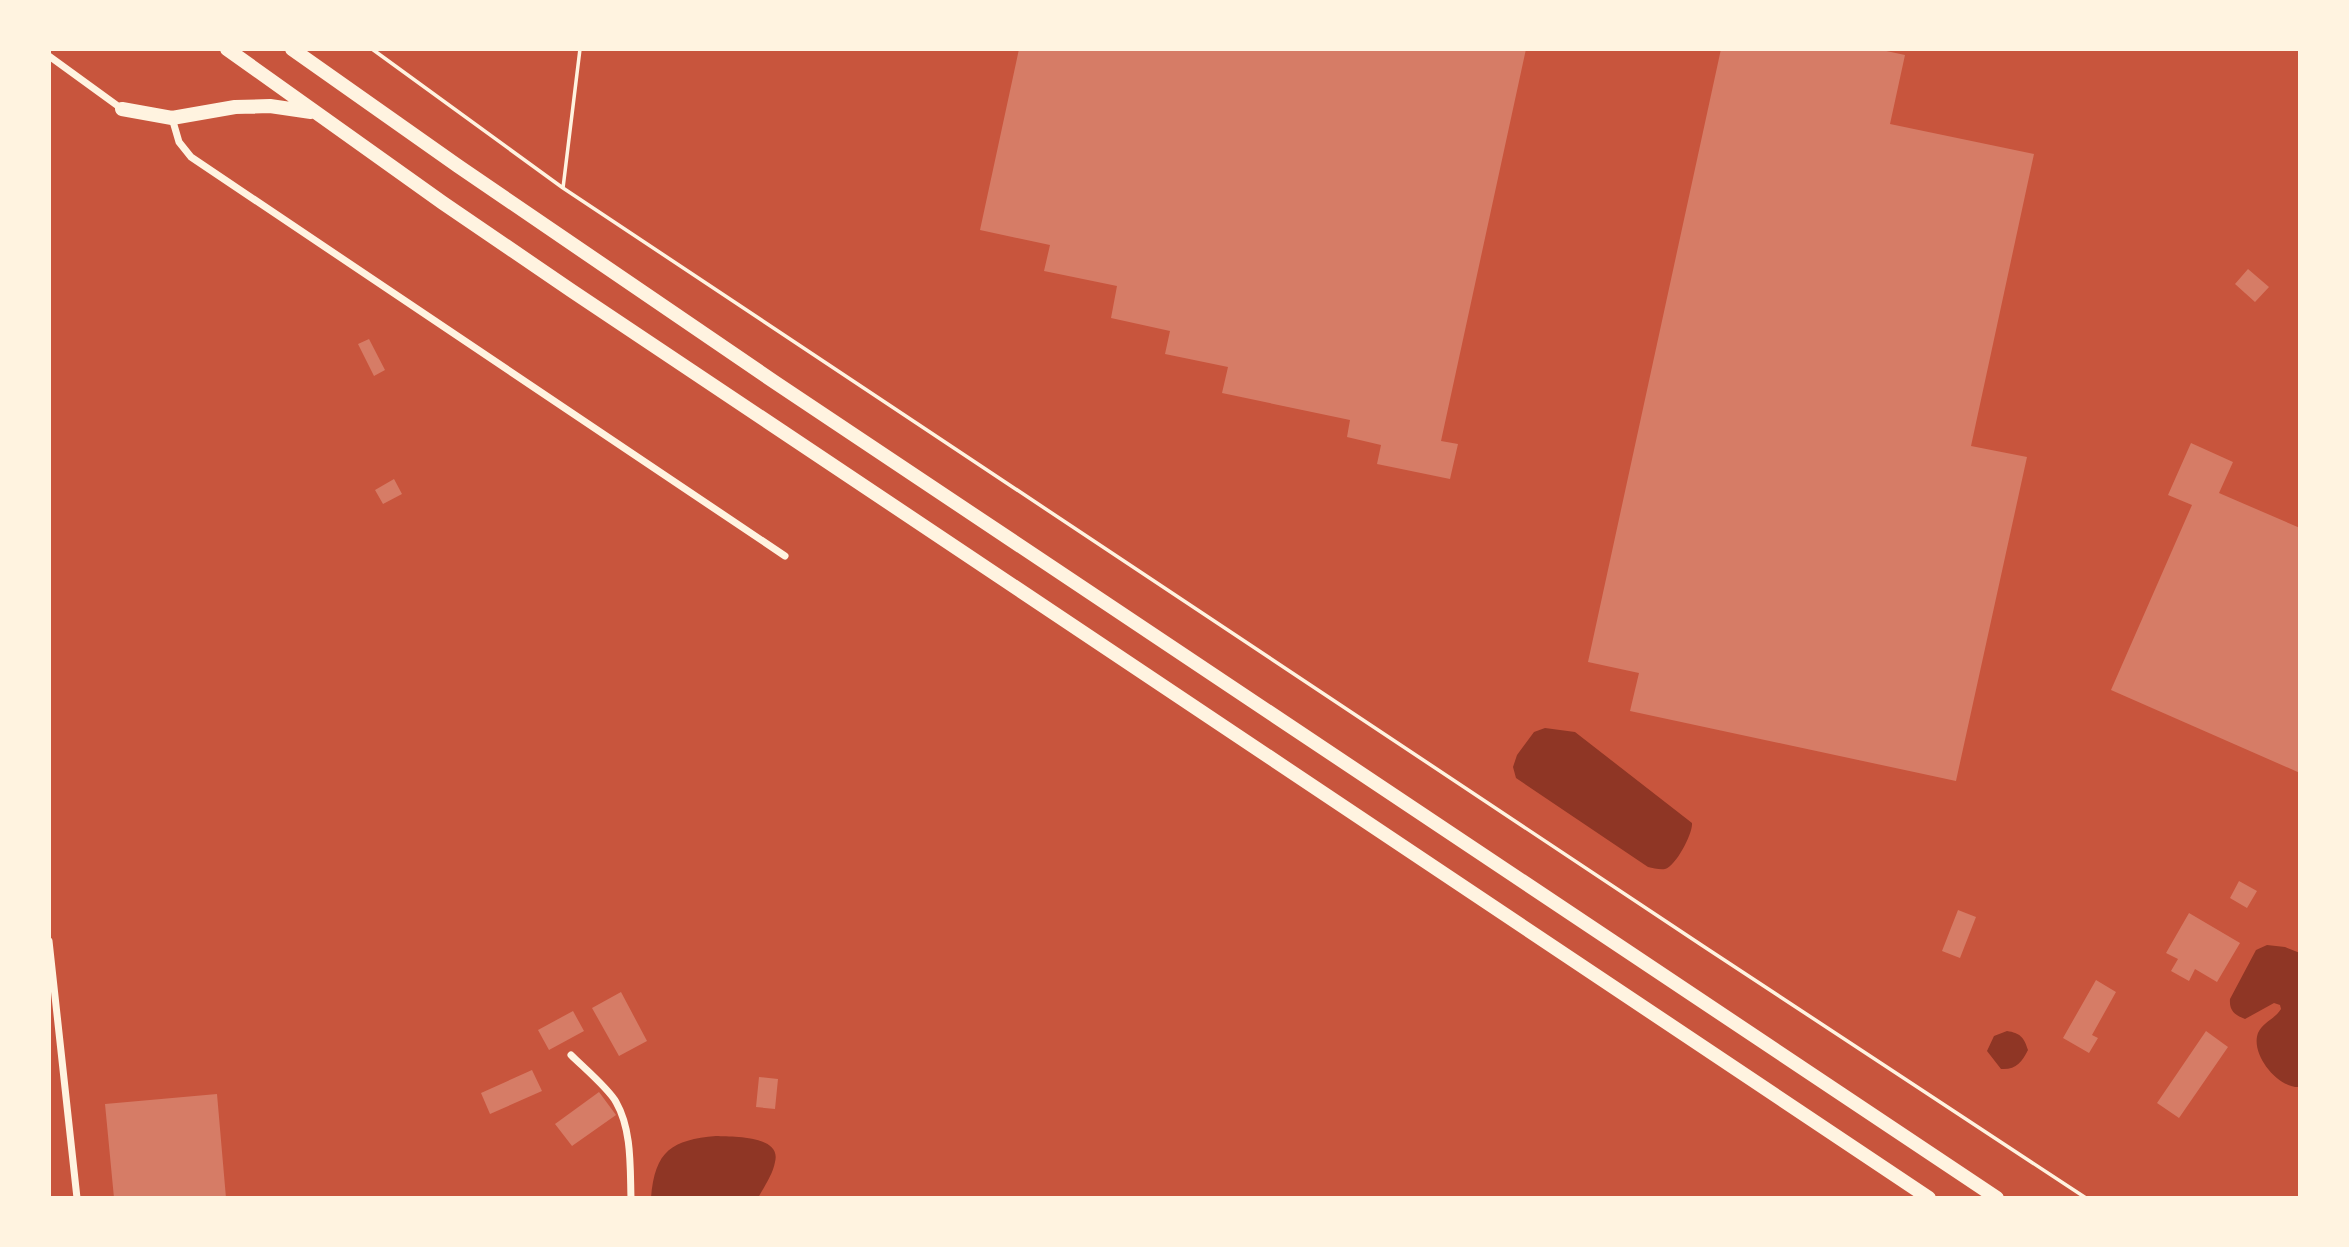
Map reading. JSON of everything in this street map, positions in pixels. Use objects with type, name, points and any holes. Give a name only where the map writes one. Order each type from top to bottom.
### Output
[{"type":"highway","points":[[227,49],[572,291],[1929,1198]]},
{"type":"highway","points":[[292,49],[776,383],[1997,1198]]},
{"type":"highway","points":[[122,109],[172,118],[235,107],[258,106],[315,113]]},
{"type":"street","points":[[49,56],[122,109]]},
{"type":"street","points":[[172,118],[179,142],[191,157],[785,556]]},
{"type":"street","points":[[49,941],[77,1198]]},
{"type":"street","points":[[571,1055],[616,1100],[624,1124],[629,1154],[631,1198]]},
{"type":"path","points":[[372,49],[563,188],[2086,1198]]},
{"type":"path","points":[[563,188],[580,49]]},
{"type":"shaded area","points":[[1545,728],[1575,732],[1692,823],[1683,849],[1669,867],[1648,867],[1516,778],[1513,767],[1517,755],[1534,732]]},
{"type":"shaded area","points":[[2267,945],[2285,947],[2300,953],[2300,1087],[2292,1086],[2275,1076],[2258,1051],[2258,1033],[2281,1009],[2280,1005],[2274,1003],[2245,1019],[2231,1007],[2230,999],[2256,950]]},
{"type":"shaded area","points":[[2007,1031],[2021,1036],[2028,1050],[2018,1064],[2001,1069],[1987,1051],[1994,1036]]},
{"type":"shaded area","points":[[716,1136],[754,1139],[771,1147],[775,1153],[774,1167],[758,1198],[651,1198],[657,1169],[669,1150],[688,1141]]},
{"type":"building","points":[[1019,49],[1526,49],[1441,441],[1458,444],[1450,479],[1377,464],[1381,445],[1347,437],[1350,420],[1222,393],[1228,367],[1165,354],[1170,331],[1111,318],[1117,286],[1044,271],[1050,245],[980,230]]},
{"type":"building","points":[[1721,49],[1877,49],[1905,55],[1890,124],[2034,154],[1971,446],[2027,457],[1956,781],[1630,711],[1639,673],[1588,662]]},
{"type":"building","points":[[2248,269],[2269,287],[2255,302],[2235,284]]},
{"type":"building","points":[[369,339],[385,370],[374,376],[358,344]]},
{"type":"building","points":[[2191,443],[2233,462],[2219,493],[2300,528],[2300,773],[2111,690],[2192,505],[2168,495]]},
{"type":"building","points":[[394,479],[402,494],[383,504],[375,490]]},
{"type":"building","points":[[2239,881],[2257,891],[2247,908],[2230,898]]},
{"type":"building","points":[[1958,910],[1976,917],[1960,958],[1942,951]]},
{"type":"building","points":[[2189,913],[2240,943],[2217,982],[2195,969],[2189,981],[2171,971],[2178,959],[2166,953]]},
{"type":"building","points":[[2096,980],[2116,992],[2092,1035],[2098,1038],[2089,1053],[2063,1038]]},
{"type":"building","points":[[621,992],[647,1041],[619,1056],[592,1008]]},
{"type":"building","points":[[573,1011],[584,1031],[549,1050],[538,1030]]},
{"type":"building","points":[[2206,1031],[2228,1047],[2179,1118],[2157,1103]]},
{"type":"building","points":[[532,1070],[542,1091],[490,1114],[481,1093]]},
{"type":"building","points":[[759,1077],[778,1079],[775,1109],[756,1107]]},
{"type":"building","points":[[599,1092],[616,1115],[572,1146],[555,1124]]},
{"type":"building","points":[[217,1094],[226,1198],[114,1198],[105,1104]]}]
